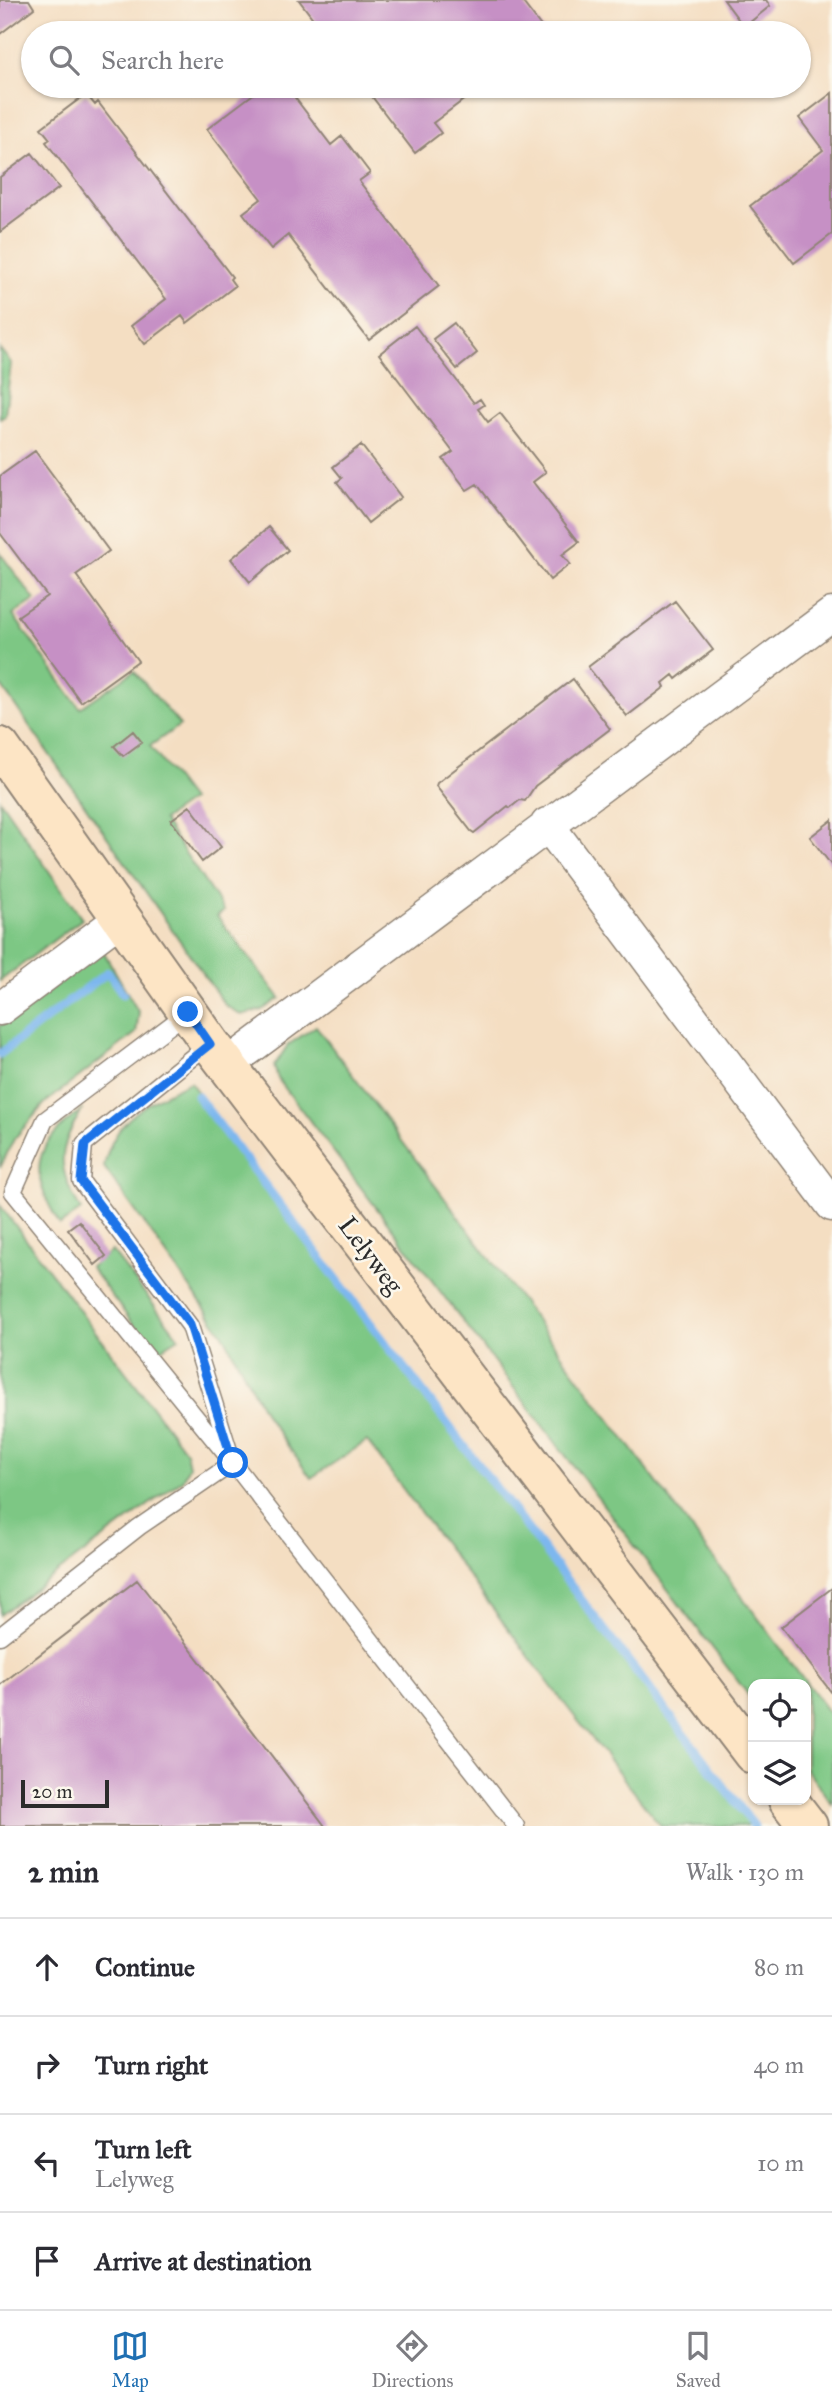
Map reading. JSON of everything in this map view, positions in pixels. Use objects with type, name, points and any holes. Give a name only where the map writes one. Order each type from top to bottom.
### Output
[{"type":"street","points":[[218,1054],[547,824],[832,614]]},
{"type":"street","name":"Lelyweg","points":[[0,747],[218,1054],[748,1747]]},
{"type":"street","points":[[547,824],[832,1205]]},
{"type":"street","points":[[0,1009],[120,919]]},
{"type":"street","points":[[792,1805],[808,1826]]},
{"type":"lane","points":[[188,1012],[45,1120],[13,1192],[233,1463],[516,1826]]},
{"type":"lane","points":[[218,1054],[85,1144],[81,1181],[190,1325],[233,1463]]},
{"type":"lane","points":[[0,1636],[139,1527],[233,1463]]},
{"type":"green space","points":[[0,349],[11,363],[5,415],[0,418]]},
{"type":"green space","points":[[0,553],[35,600],[13,615],[80,708],[134,671],[180,725],[150,746],[191,800],[163,820],[224,911],[217,916],[280,998],[262,1010],[241,1015],[225,1005],[0,684]]},
{"type":"green space","points":[[0,800],[82,919],[0,981]]},
{"type":"green space","points":[[102,949],[139,1013],[136,1033],[45,1103],[14,1139],[0,1168],[0,1026]]},
{"type":"green space","points":[[316,1026],[804,1679],[748,1679],[748,1694],[278,1079],[274,1066],[288,1045]]},
{"type":"green space","points":[[190,1082],[754,1826],[661,1826],[557,1694],[367,1441],[311,1478],[267,1417],[223,1334],[104,1167],[115,1136],[124,1124],[147,1105]]},
{"type":"green space","points":[[83,1109],[68,1135],[63,1159],[67,1182],[81,1210],[60,1225],[43,1189],[40,1161],[44,1148],[53,1136]]},
{"type":"green space","points":[[0,1205],[186,1452],[189,1466],[182,1480],[0,1615]]},
{"type":"green space","points":[[112,1251],[179,1338],[155,1353],[90,1267]]},
{"type":"green space","points":[[811,1689],[832,1717],[832,1804],[811,1776]]},
{"type":"building","points":[[0,0],[29,0],[34,8],[0,34]]},
{"type":"building","points":[[299,0],[521,0],[537,21],[315,21]]},
{"type":"building","points":[[724,0],[766,0],[770,6],[751,21],[740,21]]},
{"type":"building","points":[[832,93],[832,234],[794,263],[750,206],[823,150],[799,118]]},
{"type":"building","points":[[81,98],[89,98],[95,105],[98,102],[232,277],[230,279],[235,286],[187,323],[182,316],[145,344],[131,326],[166,299],[46,142],[50,139],[41,128]]},
{"type":"building","points":[[248,98],[295,98],[331,145],[342,136],[370,173],[359,181],[439,286],[369,340],[288,235],[271,249],[243,213],[261,199],[207,129]]},
{"type":"building","points":[[373,98],[466,98],[433,123],[441,133],[415,153]]},
{"type":"building","points":[[32,153],[59,188],[0,232],[0,177]]},
{"type":"building","points":[[454,323],[477,353],[457,369],[433,339]]},
{"type":"building","points":[[415,326],[474,403],[480,399],[484,405],[478,409],[488,422],[500,413],[546,472],[533,482],[579,542],[562,555],[570,564],[550,580],[477,484],[467,490],[443,459],[453,452],[379,354]]},
{"type":"building","points":[[361,445],[401,497],[368,523],[337,482],[342,478],[333,467]]},
{"type":"building","points":[[35,451],[109,551],[76,575],[138,661],[81,702],[18,616],[47,596],[0,533],[0,476]]},
{"type":"building","points":[[269,527],[288,550],[250,582],[231,559]]},
{"type":"building","points":[[675,601],[713,650],[676,679],[673,675],[663,683],[665,687],[627,716],[588,667]]},
{"type":"building","points":[[573,679],[610,729],[535,786],[525,801],[520,800],[510,808],[508,806],[474,833],[436,786],[437,783]]},
{"type":"building","points":[[133,731],[142,742],[123,756],[114,746]]},
{"type":"building","points":[[190,806],[221,847],[202,862],[171,820]]},
{"type":"building","points":[[832,820],[832,866],[810,837]]},
{"type":"building","points":[[79,1221],[106,1256],[95,1265],[68,1229]]},
{"type":"building","points":[[137,1580],[325,1826],[0,1826],[0,1685]]},
{"type":"building","points":[[832,1588],[832,1693],[781,1627]]},
{"type":"waterway","points":[[0,1054],[108,972],[123,994]]},
{"type":"waterway","points":[[197,1096],[754,1826]]},
{"type":"route","points":[[188,1012],[210,1044],[85,1144],[81,1181],[190,1325],[233,1463]]}]
